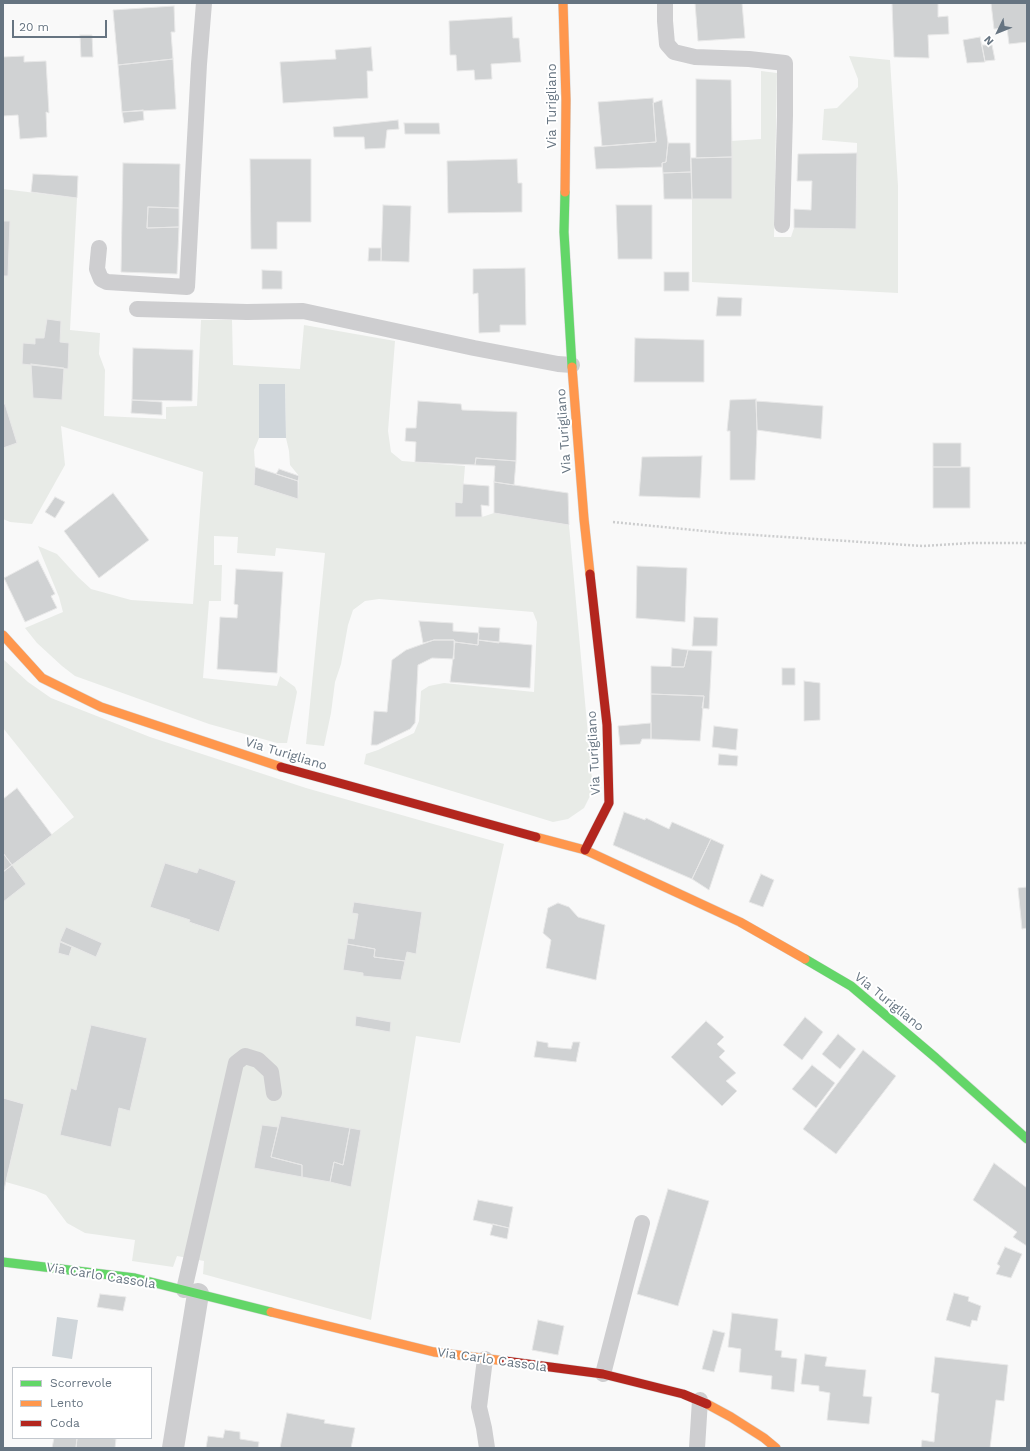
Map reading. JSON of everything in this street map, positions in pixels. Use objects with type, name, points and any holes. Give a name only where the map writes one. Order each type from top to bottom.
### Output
[{"type":"street","name":"Via Turigliano","points":[[563,3],[566,100],[564,232],[572,365],[584,519],[607,725],[609,803],[585,850]]},
{"type":"street","name":"Via Turigliano","points":[[3,635],[42,678],[101,707],[302,774],[585,850],[740,922],[851,986],[936,1058],[1027,1139]]},
{"type":"street","name":"Via Carlo Cassola","points":[[3,1262],[135,1278],[434,1352],[603,1374],[683,1394],[700,1400],[764,1438],[776,1448]]},
{"type":"street","points":[[173,1448],[191,1292]]},
{"type":"lane","points":[[99,248],[97,269],[101,279],[108,282],[188,287],[199,64],[204,3]]},
{"type":"lane","points":[[665,3],[667,44],[674,52],[695,57],[749,59],[785,64],[782,225]]},
{"type":"lane","points":[[137,309],[247,312],[303,311],[474,348],[558,364],[572,365]]},
{"type":"lane","points":[[191,1292],[236,1063],[245,1056],[258,1060],[271,1072],[274,1093]]},
{"type":"lane","points":[[603,1374],[642,1223]]},
{"type":"lane","points":[[484,1359],[479,1407],[484,1428],[486,1448]]},
{"type":"lane","points":[[697,1448],[700,1400]]},
{"type":"path","points":[[584,519],[724,533],[923,546],[970,543],[1027,543]]},
{"type":"shaded area","points":[[849,56],[890,60],[898,186],[898,293],[692,282],[692,199],[732,199],[731,141],[761,139],[761,71],[777,73],[774,237],[791,237],[794,228],[856,229],[857,143],[822,140],[824,109],[837,108],[858,87],[858,79]]},
{"type":"shaded area","points":[[3,189],[77,198],[70,330],[100,333],[99,354],[105,370],[104,416],[166,419],[166,407],[197,406],[201,320],[232,320],[233,365],[300,369],[304,325],[395,341],[388,431],[391,452],[402,461],[465,466],[462,503],[455,502],[455,517],[482,517],[494,513],[569,525],[593,790],[584,808],[568,819],[553,822],[364,764],[366,754],[414,733],[419,721],[421,691],[429,686],[444,683],[534,692],[537,622],[533,612],[379,599],[365,601],[353,610],[348,625],[341,664],[335,682],[331,713],[324,746],[306,744],[325,553],[276,548],[275,556],[237,553],[238,537],[214,536],[214,565],[222,565],[221,601],[209,601],[203,678],[277,686],[280,676],[295,687],[297,692],[287,743],[277,743],[209,724],[75,676],[37,643],[25,628],[63,612],[59,597],[38,546],[57,554],[91,589],[131,600],[193,604],[203,472],[61,426],[65,465],[32,524],[10,522],[3,519]],"holes":[[[259,384],[285,384],[286,438],[290,465],[299,476],[298,498],[254,485],[254,450],[259,438]]]},
{"type":"shaded area","points":[[259,384],[285,384],[286,438],[259,438]]},
{"type":"shaded area","points":[[3,659],[28,682],[51,698],[150,737],[306,788],[504,844],[460,1043],[416,1036],[371,1320],[203,1274],[204,1261],[177,1256],[173,1267],[132,1261],[135,1240],[85,1233],[67,1223],[46,1195],[6,1182],[24,1104],[3,1098],[3,902],[12,865],[74,817],[3,728]]},
{"type":"shaded area","points":[[57,1317],[78,1320],[72,1359],[52,1356]]},
{"type":"building","points":[[695,3],[742,3],[745,38],[698,41]]},
{"type":"building","points":[[892,3],[938,3],[938,17],[948,16],[949,34],[928,35],[929,58],[894,57]]},
{"type":"building","points":[[991,3],[1027,3],[1027,42],[1009,44],[1007,28],[994,29]]},
{"type":"building","points":[[174,6],[175,32],[171,32],[173,59],[118,65],[113,10]]},
{"type":"building","points":[[512,17],[513,38],[519,38],[521,62],[491,64],[492,79],[475,80],[474,70],[457,71],[456,55],[450,55],[449,21]]},
{"type":"building","points":[[80,35],[92,35],[93,57],[81,57]]},
{"type":"building","points":[[980,37],[985,62],[967,63],[963,40]]},
{"type":"building","points":[[982,45],[992,45],[995,60],[985,61]]},
{"type":"building","points":[[371,47],[373,71],[367,71],[368,98],[283,103],[280,62],[336,59],[335,50]]},
{"type":"building","points":[[24,56],[24,62],[46,61],[49,113],[46,112],[47,137],[20,139],[18,115],[3,116],[3,57]]},
{"type":"building","points":[[173,59],[176,109],[122,112],[118,65]]},
{"type":"building","points":[[696,79],[731,80],[732,157],[696,158]]},
{"type":"building","points":[[653,98],[656,142],[602,146],[598,102]]},
{"type":"building","points":[[662,100],[668,143],[666,162],[662,163],[662,167],[596,169],[594,147],[656,142],[653,103]]},
{"type":"building","points":[[143,110],[144,120],[124,123],[122,112]]},
{"type":"building","points":[[398,120],[399,129],[387,130],[385,148],[365,149],[364,137],[334,137],[333,127]]},
{"type":"building","points":[[404,123],[439,123],[440,134],[405,134]]},
{"type":"building","points":[[668,143],[690,143],[691,172],[663,173],[662,163],[666,162]]},
{"type":"building","points":[[857,153],[856,229],[794,228],[794,209],[811,210],[812,181],[797,181],[798,154]]},
{"type":"building","points":[[732,157],[732,199],[692,199],[691,158]]},
{"type":"building","points":[[250,159],[311,159],[311,222],[277,222],[277,249],[251,249]]},
{"type":"building","points":[[517,159],[518,183],[522,183],[522,212],[448,213],[447,161]]},
{"type":"building","points":[[123,163],[180,164],[179,208],[148,207],[147,228],[179,227],[177,274],[121,272]]},
{"type":"building","points":[[691,172],[692,199],[664,199],[663,173]]},
{"type":"building","points":[[33,174],[78,176],[77,198],[31,192]]},
{"type":"building","points":[[383,205],[411,206],[409,262],[381,261]]},
{"type":"building","points":[[616,205],[652,205],[652,259],[618,259]]},
{"type":"building","points":[[148,207],[179,208],[179,227],[147,228]]},
{"type":"building","points":[[3,221],[10,221],[8,276],[3,276]]},
{"type":"building","points":[[369,248],[381,248],[381,261],[368,261]]},
{"type":"building","points":[[525,268],[526,325],[500,325],[500,332],[479,333],[478,293],[473,294],[473,269]]},
{"type":"building","points":[[262,270],[282,271],[282,289],[262,289]]},
{"type":"building","points":[[664,272],[689,272],[689,291],[664,291]]},
{"type":"building","points":[[718,297],[742,298],[741,316],[716,316]]},
{"type":"building","points":[[47,319],[61,321],[60,342],[69,343],[68,369],[22,364],[23,343],[35,344],[35,338],[44,338]]},
{"type":"building","points":[[635,338],[704,340],[704,382],[634,382]]},
{"type":"building","points":[[133,348],[193,350],[192,401],[132,400]]},
{"type":"building","points":[[31,364],[64,368],[62,400],[33,398]]},
{"type":"building","points":[[756,399],[757,430],[755,480],[730,480],[730,431],[727,431],[730,400]]},
{"type":"building","points":[[132,400],[162,402],[162,415],[131,413]]},
{"type":"building","points":[[418,401],[461,404],[462,410],[517,412],[516,461],[476,458],[475,465],[415,462],[416,442],[405,441],[406,428],[416,428]]},
{"type":"building","points":[[756,401],[823,406],[821,439],[757,430]]},
{"type":"building","points":[[3,404],[5,404],[17,443],[3,448]]},
{"type":"building","points":[[933,443],[961,443],[961,467],[933,467]]},
{"type":"building","points":[[702,456],[700,498],[639,496],[642,457]]},
{"type":"building","points":[[476,458],[516,461],[514,485],[494,482],[495,466],[475,465]]},
{"type":"building","points":[[255,467],[298,481],[298,499],[254,485]]},
{"type":"building","points":[[933,467],[970,467],[970,508],[933,508]]},
{"type":"building","points":[[279,469],[299,476],[298,481],[276,474]]},
{"type":"building","points":[[494,482],[568,493],[569,525],[494,513]]},
{"type":"building","points":[[463,484],[489,486],[489,506],[481,505],[482,517],[455,517],[455,502],[462,503]]},
{"type":"building","points":[[113,493],[149,540],[99,578],[64,531]]},
{"type":"building","points":[[55,497],[65,502],[55,518],[45,512]]},
{"type":"building","points":[[38,560],[55,594],[51,596],[57,608],[25,622],[4,578]]},
{"type":"building","points":[[637,566],[687,568],[685,622],[636,618]]},
{"type":"building","points":[[236,569],[283,572],[277,673],[217,669],[220,617],[237,618],[238,605],[234,604]]},
{"type":"building","points":[[694,617],[718,618],[717,646],[692,646]]},
{"type":"building","points":[[419,621],[453,623],[453,631],[479,633],[478,645],[455,642],[454,640],[434,640],[423,643]]},
{"type":"building","points":[[479,627],[500,628],[499,643],[478,640]]},
{"type":"building","points":[[434,640],[454,640],[454,659],[432,658],[418,665],[415,723],[410,729],[377,745],[371,745],[374,711],[387,712],[392,660],[406,650]]},
{"type":"building","points":[[478,640],[532,645],[530,688],[450,682],[455,642],[478,645]]},
{"type":"building","points":[[672,648],[688,650],[684,667],[671,667]]},
{"type":"building","points":[[688,650],[712,651],[709,709],[702,708],[704,696],[651,694],[651,666],[684,667]]},
{"type":"building","points":[[782,668],[795,668],[795,685],[782,685]]},
{"type":"building","points":[[804,681],[820,683],[820,720],[804,721]]},
{"type":"building","points":[[651,694],[704,696],[700,741],[651,739]]},
{"type":"building","points":[[651,723],[651,739],[642,739],[640,744],[620,745],[618,726]]},
{"type":"building","points":[[714,726],[738,729],[736,750],[712,747]]},
{"type":"building","points":[[719,754],[738,756],[737,766],[718,765]]},
{"type":"building","points":[[17,788],[52,835],[12,865],[3,853],[3,799]]},
{"type":"building","points":[[624,812],[645,820],[646,818],[669,829],[672,822],[711,839],[692,879],[613,845]]},
{"type":"building","points":[[711,839],[724,845],[709,890],[692,879]]},
{"type":"building","points":[[3,853],[12,865],[3,872]]},
{"type":"building","points":[[165,863],[197,873],[199,868],[236,881],[219,932],[189,922],[190,920],[150,907]]},
{"type":"building","points":[[12,865],[26,884],[3,902],[3,872]]},
{"type":"building","points":[[761,874],[774,880],[763,907],[749,902]]},
{"type":"building","points":[[1027,887],[1027,928],[1022,929],[1018,888]]},
{"type":"building","points":[[354,902],[422,912],[416,954],[407,952],[405,961],[374,957],[375,949],[347,944],[348,938],[354,939],[358,914],[352,913]]},
{"type":"building","points":[[558,903],[569,907],[578,917],[605,925],[596,980],[546,968],[551,940],[543,933],[548,908]]},
{"type":"building","points":[[66,927],[102,943],[96,957],[60,941]]},
{"type":"building","points":[[60,942],[72,947],[69,956],[58,953]]},
{"type":"building","points":[[347,944],[375,949],[374,957],[405,961],[401,980],[363,976],[363,973],[343,970]]},
{"type":"building","points":[[356,1016],[391,1022],[390,1032],[355,1026]]},
{"type":"building","points":[[805,1017],[823,1032],[802,1060],[783,1045]]},
{"type":"building","points":[[706,1021],[724,1037],[717,1044],[725,1051],[719,1057],[736,1073],[726,1081],[737,1091],[722,1106],[671,1057]]},
{"type":"building","points":[[91,1025],[147,1038],[130,1111],[119,1108],[111,1147],[60,1135],[71,1088],[76,1090]]},
{"type":"building","points":[[838,1034],[856,1049],[840,1069],[822,1054]]},
{"type":"building","points":[[537,1041],[548,1043],[548,1047],[571,1049],[573,1042],[580,1042],[576,1062],[534,1057]]},
{"type":"building","points":[[863,1050],[896,1076],[836,1154],[803,1129]]},
{"type":"building","points":[[812,1065],[835,1083],[816,1108],[792,1089]]},
{"type":"building","points":[[3,1098],[24,1104],[3,1194]]},
{"type":"building","points":[[281,1116],[350,1128],[343,1165],[334,1162],[330,1182],[302,1177],[302,1165],[271,1157]]},
{"type":"building","points":[[262,1125],[278,1127],[271,1157],[302,1165],[302,1177],[254,1168]]},
{"type":"building","points":[[350,1128],[361,1130],[351,1187],[330,1182],[334,1162],[343,1165]]},
{"type":"building","points":[[994,1163],[1027,1188],[1027,1246],[1013,1237],[1017,1232],[973,1200]]},
{"type":"building","points":[[668,1189],[709,1201],[678,1306],[637,1294]]},
{"type":"building","points":[[478,1200],[513,1207],[509,1228],[473,1220]]},
{"type":"building","points":[[493,1224],[509,1228],[507,1239],[490,1235]]},
{"type":"building","points":[[1005,1247],[1022,1254],[1011,1278],[996,1274],[1000,1266],[997,1264]]},
{"type":"building","points":[[954,1293],[969,1297],[968,1301],[981,1306],[977,1321],[972,1320],[970,1327],[946,1320]]},
{"type":"building","points":[[100,1294],[126,1297],[123,1311],[97,1307]]},
{"type":"building","points":[[732,1313],[778,1319],[775,1350],[782,1351],[781,1357],[797,1359],[794,1392],[771,1389],[772,1376],[739,1372],[741,1349],[728,1347]]},
{"type":"building","points":[[538,1320],[564,1326],[558,1355],[532,1350]]},
{"type":"building","points":[[713,1330],[725,1333],[714,1372],[702,1369]]},
{"type":"building","points":[[805,1354],[827,1357],[825,1366],[866,1370],[863,1396],[872,1397],[869,1424],[827,1420],[830,1393],[819,1391],[819,1386],[801,1384]]},
{"type":"building","points":[[935,1357],[1008,1365],[1004,1401],[996,1400],[990,1448],[921,1448],[922,1440],[934,1442],[939,1394],[931,1392]]},
{"type":"building","points":[[287,1413],[325,1420],[324,1423],[355,1428],[351,1448],[280,1448]]},
{"type":"building","points":[[225,1430],[240,1432],[240,1439],[259,1442],[258,1448],[206,1448],[208,1436],[223,1438]]},
{"type":"building","points":[[54,1439],[77,1439],[76,1448],[52,1448]]},
{"type":"building","points":[[77,1439],[116,1439],[115,1448],[76,1448]]},
{"type":"traffic: fast","points":[[565,192],[564,232],[572,367]]},
{"type":"traffic: fast","points":[[805,959],[851,986],[936,1058],[1027,1139]]},
{"type":"traffic: fast","points":[[3,1262],[135,1278],[271,1312]]},
{"type":"traffic: slow","points":[[563,3],[566,100],[565,192]]},
{"type":"traffic: slow","points":[[572,367],[584,519],[590,574]]},
{"type":"traffic: slow","points":[[3,635],[42,678],[101,707],[281,767]]},
{"type":"traffic: slow","points":[[536,837],[585,850],[740,922],[805,959]]},
{"type":"traffic: slow","points":[[271,1312],[434,1352],[505,1361]]},
{"type":"traffic: slow","points":[[707,1404],[764,1438],[776,1448]]},
{"type":"traffic: jam","points":[[585,850],[609,803],[607,725],[590,574]]},
{"type":"traffic: jam","points":[[281,767],[536,837]]},
{"type":"traffic: jam","points":[[505,1361],[603,1374],[683,1394],[707,1404]]}]
